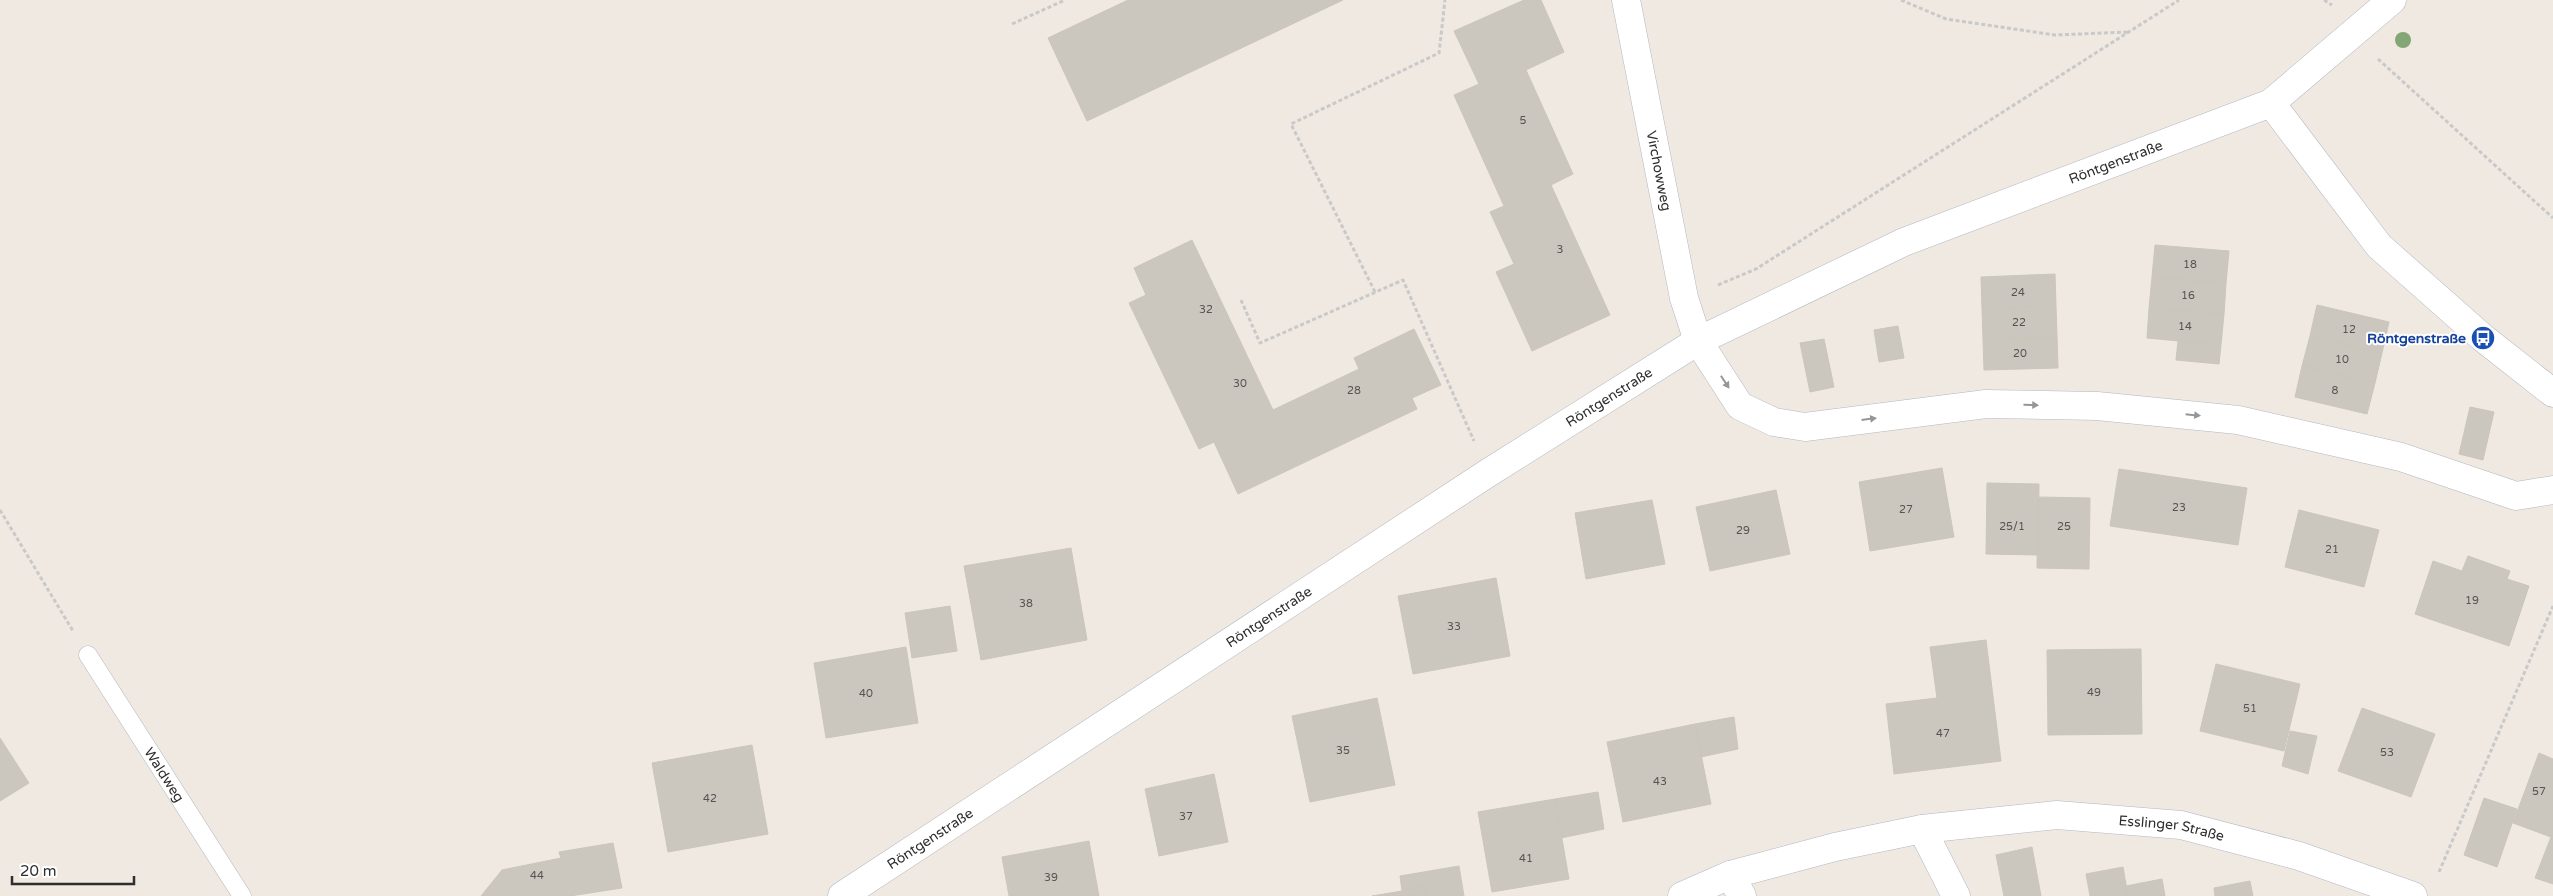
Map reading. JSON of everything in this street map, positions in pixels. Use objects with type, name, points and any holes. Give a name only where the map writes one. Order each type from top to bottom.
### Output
[{"type":"street","name":"Virchowweg","points":[[1626,0],[1684,298],[1698,341]]},
{"type":"street","name":"Röntgenstraße","points":[[842,896],[1488,473],[1698,341],[1904,242],[2271,103],[2392,0]]},
{"type":"street","points":[[2271,103],[2378,246],[2482,338],[2553,393]]},
{"type":"street","points":[[1698,341],[1740,406],[1774,422],[1805,427],[1986,404],[2097,406],[2238,420],[2401,457],[2516,496],[2553,490]]},
{"type":"street","name":"Esslinger Straße","points":[[1682,896],[1736,886],[1835,847],[1922,830],[2057,815],[2181,825],[2299,856],[2413,896]]},
{"type":"street","points":[[1922,830],[1956,896]]},
{"type":"lane","name":"Waldweg","points":[[88,655],[242,896]]},
{"type":"path","points":[[1012,24],[1065,0]]},
{"type":"path","points":[[1375,292],[1291,124],[1439,53],[1445,0]]},
{"type":"path","points":[[1901,0],[1946,19],[2055,36],[2129,32]]},
{"type":"path","points":[[1684,298],[1756,270],[2179,0]]},
{"type":"path","points":[[2324,0],[2357,29],[2380,61],[2553,218]]},
{"type":"path","points":[[1241,300],[1260,342],[1403,280],[1488,473]]},
{"type":"path","points":[[0,510],[88,655]]},
{"type":"path","points":[[2436,878],[2553,606]]},
{"type":"building","points":[[1128,0],[1343,0],[1087,121],[1048,38]]},
{"type":"building","points":[[1524,0],[1541,0],[1564,52],[1526,70],[1573,174],[1551,185],[1610,315],[1532,351],[1496,272],[1514,264],[1490,212],[1504,206],[1454,95],[1479,84],[1454,31]]},
{"type":"building","points":[[1192,240],[1273,410],[1359,369],[1354,358],[1414,329],[1441,385],[1412,398],[1417,409],[1238,494],[1214,442],[1199,449],[1129,303],[1146,295],[1134,268]]},
{"type":"building","points":[[2155,245],[2229,251],[2226,283],[2152,277]]},
{"type":"building","points":[[2055,274],[2056,306],[1982,309],[1981,277]]},
{"type":"building","points":[[2152,277],[2226,283],[2224,314],[2149,308]]},
{"type":"building","points":[[2317,305],[2389,322],[2382,353],[2310,336]]},
{"type":"building","points":[[2056,306],[2057,336],[1983,339],[1982,309]]},
{"type":"building","points":[[2149,308],[2224,314],[2221,345],[2147,338]]},
{"type":"building","points":[[1898,326],[1904,358],[1879,362],[1874,330]]},
{"type":"building","points":[[2057,336],[2058,368],[1984,370],[1983,339]]},
{"type":"building","points":[[2310,336],[2382,353],[2375,383],[2302,366]]},
{"type":"building","points":[[1824,339],[1834,387],[1810,392],[1800,343]]},
{"type":"building","points":[[2178,341],[2221,345],[2219,364],[2176,360]]},
{"type":"building","points":[[2302,366],[2375,383],[2367,414],[2295,397]]},
{"type":"building","points":[[2470,407],[2494,412],[2483,460],[2459,454]]},
{"type":"building","points":[[1942,468],[1954,537],[1870,551],[1859,482]]},
{"type":"building","points":[[2119,469],[2247,488],[2238,545],[2110,526]]},
{"type":"building","points":[[1987,483],[2039,484],[2038,555],[1986,554]]},
{"type":"building","points":[[1776,490],[1790,554],[1710,571],[1696,507]]},
{"type":"building","points":[[2038,497],[2090,498],[2089,569],[2037,568]]},
{"type":"building","points":[[1652,500],[1665,564],[1586,579],[1575,513]]},
{"type":"building","points":[[2299,510],[2379,530],[2364,587],[2285,567]]},
{"type":"building","points":[[1071,548],[1087,640],[981,660],[964,566]]},
{"type":"building","points":[[2468,556],[2510,571],[2507,579],[2529,586],[2509,646],[2415,614],[2433,561],[2462,571]]},
{"type":"building","points":[[1496,578],[1510,656],[1413,674],[1398,596]]},
{"type":"building","points":[[950,606],[957,651],[912,658],[905,613]]},
{"type":"building","points":[[1986,640],[2001,761],[1894,774],[1886,704],[1937,698],[1930,647]]},
{"type":"building","points":[[906,647],[918,723],[826,738],[814,663]]},
{"type":"building","points":[[2141,649],[2142,734],[2048,735],[2047,650]]},
{"type":"building","points":[[2216,664],[2300,684],[2284,751],[2200,731]]},
{"type":"building","points":[[1377,698],[1395,785],[1310,802],[1292,716]]},
{"type":"building","points":[[2362,708],[2435,734],[2411,797],[2338,771]]},
{"type":"building","points":[[1734,717],[1738,749],[1701,757],[1695,724]]},
{"type":"building","points":[[1695,724],[1711,804],[1623,822],[1607,742]]},
{"type":"building","points":[[2290,731],[2317,736],[2308,774],[2282,766]]},
{"type":"building","points":[[0,738],[29,783],[0,801]]},
{"type":"building","points":[[752,745],[768,834],[668,852],[652,763]]},
{"type":"building","points":[[2539,753],[2553,759],[2553,884],[2535,878],[2551,837],[2513,823]]},
{"type":"building","points":[[1214,774],[1228,842],[1159,856],[1145,789]]},
{"type":"building","points":[[1598,792],[1604,829],[1561,838],[1555,799]]},
{"type":"building","points":[[2484,798],[2517,809],[2497,867],[2464,855]]},
{"type":"building","points":[[1555,799],[1569,879],[1492,892],[1478,812]]},
{"type":"building","points":[[1089,841],[1099,896],[1009,896],[1002,857]]},
{"type":"building","points":[[613,843],[622,888],[570,896],[581,879],[563,865],[559,852]]},
{"type":"building","points":[[2032,847],[2041,896],[2004,896],[1996,855]]},
{"type":"building","points":[[561,858],[563,865],[581,879],[570,896],[481,896],[502,870]]},
{"type":"building","points":[[1459,866],[1464,896],[1426,896],[1424,887],[1402,891],[1400,876]]},
{"type":"building","points":[[2123,867],[2128,896],[2090,896],[2086,874]]},
{"type":"building","points":[[2162,879],[2165,896],[2128,896],[2126,886]]},
{"type":"building","points":[[2250,881],[2253,896],[2215,896],[2214,888]]},
{"type":"building","points":[[1424,887],[1426,896],[1372,896],[1402,891]]},
{"type":"place","name":"Röntgenstraße","points":[[2483,338]]}]
